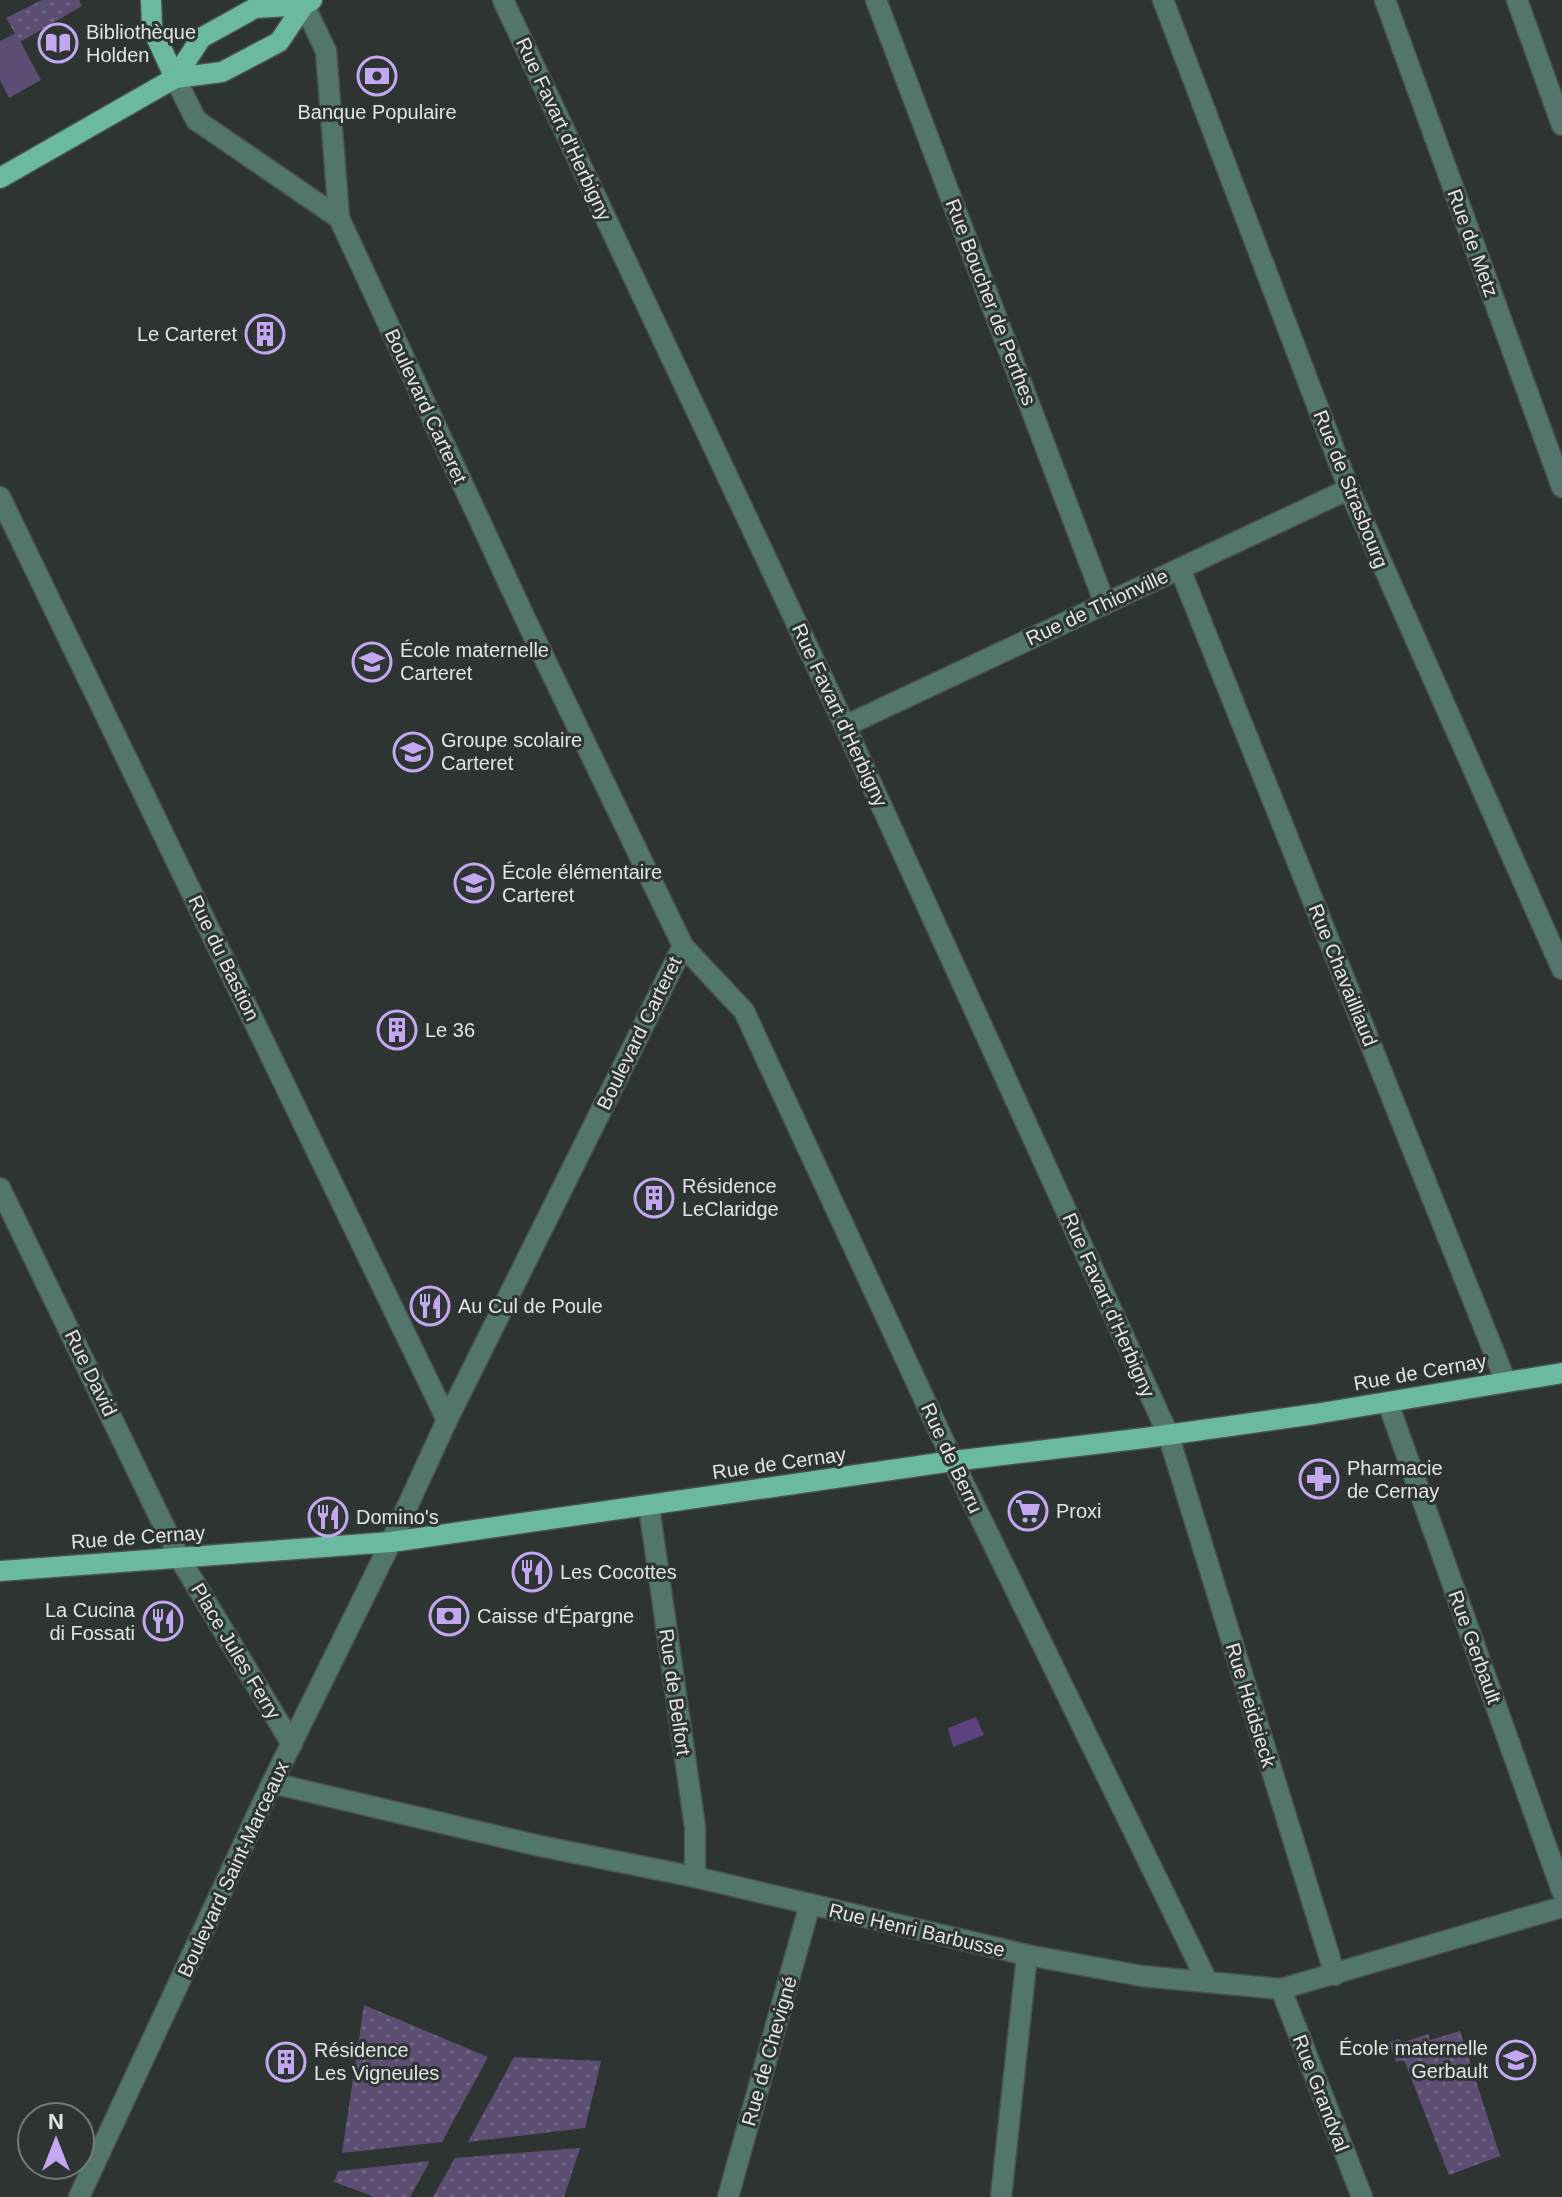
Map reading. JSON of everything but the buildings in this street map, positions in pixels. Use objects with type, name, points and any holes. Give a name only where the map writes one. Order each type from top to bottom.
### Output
[{"type":"main road","points":[[151,0],[152,28],[175,78]]},
{"type":"main road","points":[[175,78],[201,38],[255,8],[306,2]]},
{"type":"main road","points":[[0,178],[175,78],[222,72],[279,42],[306,2]]},
{"type":"main road","name":"Rue de Cernay","points":[[0,1571],[391,1542],[953,1461],[1388,1403],[1562,1373]]},
{"type":"street","name":"Rue Favart d'Herbigny","points":[[503,0],[845,726],[1168,1434]]},
{"type":"street","name":"Rue Boucher de Perthes","points":[[876,0],[1105,604]]},
{"type":"street","name":"Rue de Strasbourg","points":[[1163,0],[1349,489],[1562,969]]},
{"type":"street","name":"Rue de Metz","points":[[1385,0],[1562,487]]},
{"type":"street","points":[[1517,0],[1562,125]]},
{"type":"street","name":"Boulevard Carteret","points":[[306,2],[326,51],[339,218],[528,625],[683,946],[447,1420],[391,1542]]},
{"type":"street","points":[[175,78],[196,120],[339,218]]},
{"type":"street","name":"Rue de Thionville","points":[[845,726],[1349,489]]},
{"type":"street","name":"Rue du Bastion","points":[[0,497],[447,1420]]},
{"type":"street","name":"Rue Chavailliaud","points":[[1180,569],[1506,1382]]},
{"type":"street","name":"Rue de Berru","points":[[683,946],[744,1011],[953,1461],[1207,1981]]},
{"type":"street","name":"Rue David","points":[[0,1188],[180,1559]]},
{"type":"street","name":"Rue Gerbault","points":[[1388,1403],[1562,1891]]},
{"type":"street","name":"Rue Heidsieck","points":[[1168,1434],[1335,1975]]},
{"type":"street","name":"Rue de Belfort","points":[[649,1507],[695,1827],[695,1877]]},
{"type":"street","name":"Boulevard Saint-Marceaux","points":[[79,2197],[272,1783],[391,1542]]},
{"type":"street","name":"Place Jules Ferry","points":[[180,1559],[292,1744]]},
{"type":"street","name":"Rue Henri Barbusse","points":[[272,1783],[1027,1955],[1142,1976],[1281,1989],[1562,1907]]},
{"type":"street","name":"Rue de Chevigné","points":[[728,2197],[810,1904]]},
{"type":"street","points":[[1001,2197],[1027,1955]]},
{"type":"street","name":"Rue Grandval","points":[[1281,1989],[1362,2197]]},
{"type":"shaded area","points":[[42,0],[79,0],[82,6],[20,42],[6,18]]},
{"type":"shaded area","points":[[16,33],[41,80],[9,98],[0,80],[0,41]]},
{"type":"shaded area","points":[[976,1717],[984,1735],[953,1747],[948,1728]]},
{"type":"shaded area","points":[[364,2005],[488,2057],[442,2142],[342,2153]]},
{"type":"shaded area","points":[[1460,2031],[1500,2156],[1449,2175],[1404,2060],[1396,2062],[1389,2043],[1428,2034],[1430,2040]]},
{"type":"shaded area","points":[[514,2057],[601,2061],[585,2128],[468,2142]]},
{"type":"shaded area","points":[[580,2148],[564,2197],[433,2197],[455,2158]]},
{"type":"shaded area","points":[[430,2161],[410,2197],[375,2197],[334,2182],[338,2171]]},
{"type":"place","name":"Bibliothèque Holden","points":[[58,43]]},
{"type":"place","name":"Banque Populaire","points":[[377,76]]},
{"type":"place","name":"Le Carteret","points":[[265,334]]},
{"type":"place","name":"École maternelle Carteret","points":[[372,662]]},
{"type":"place","name":"Groupe scolaire Carteret","points":[[413,752]]},
{"type":"place","name":"École élémentaire Carteret","points":[[474,883]]},
{"type":"place","name":"Le 36","points":[[397,1030]]},
{"type":"place","name":"Résidence LeClaridge","points":[[654,1198]]},
{"type":"place","name":"Au Cul de Poule","points":[[430,1306]]},
{"type":"place","name":"Pharmacie de Cernay","points":[[1319,1479]]},
{"type":"place","name":"Proxi","points":[[1028,1511]]},
{"type":"place","name":"Domino's","points":[[328,1517]]},
{"type":"place","name":"Les Cocottes","points":[[532,1572]]},
{"type":"place","name":"Caisse d'Épargne","points":[[449,1616]]},
{"type":"place","name":"La Cucina di Fossati","points":[[163,1621]]},
{"type":"place","name":"École maternelle Gerbault","points":[[1516,2060]]},
{"type":"place","name":"Résidence Les Vigneules","points":[[286,2062]]}]
